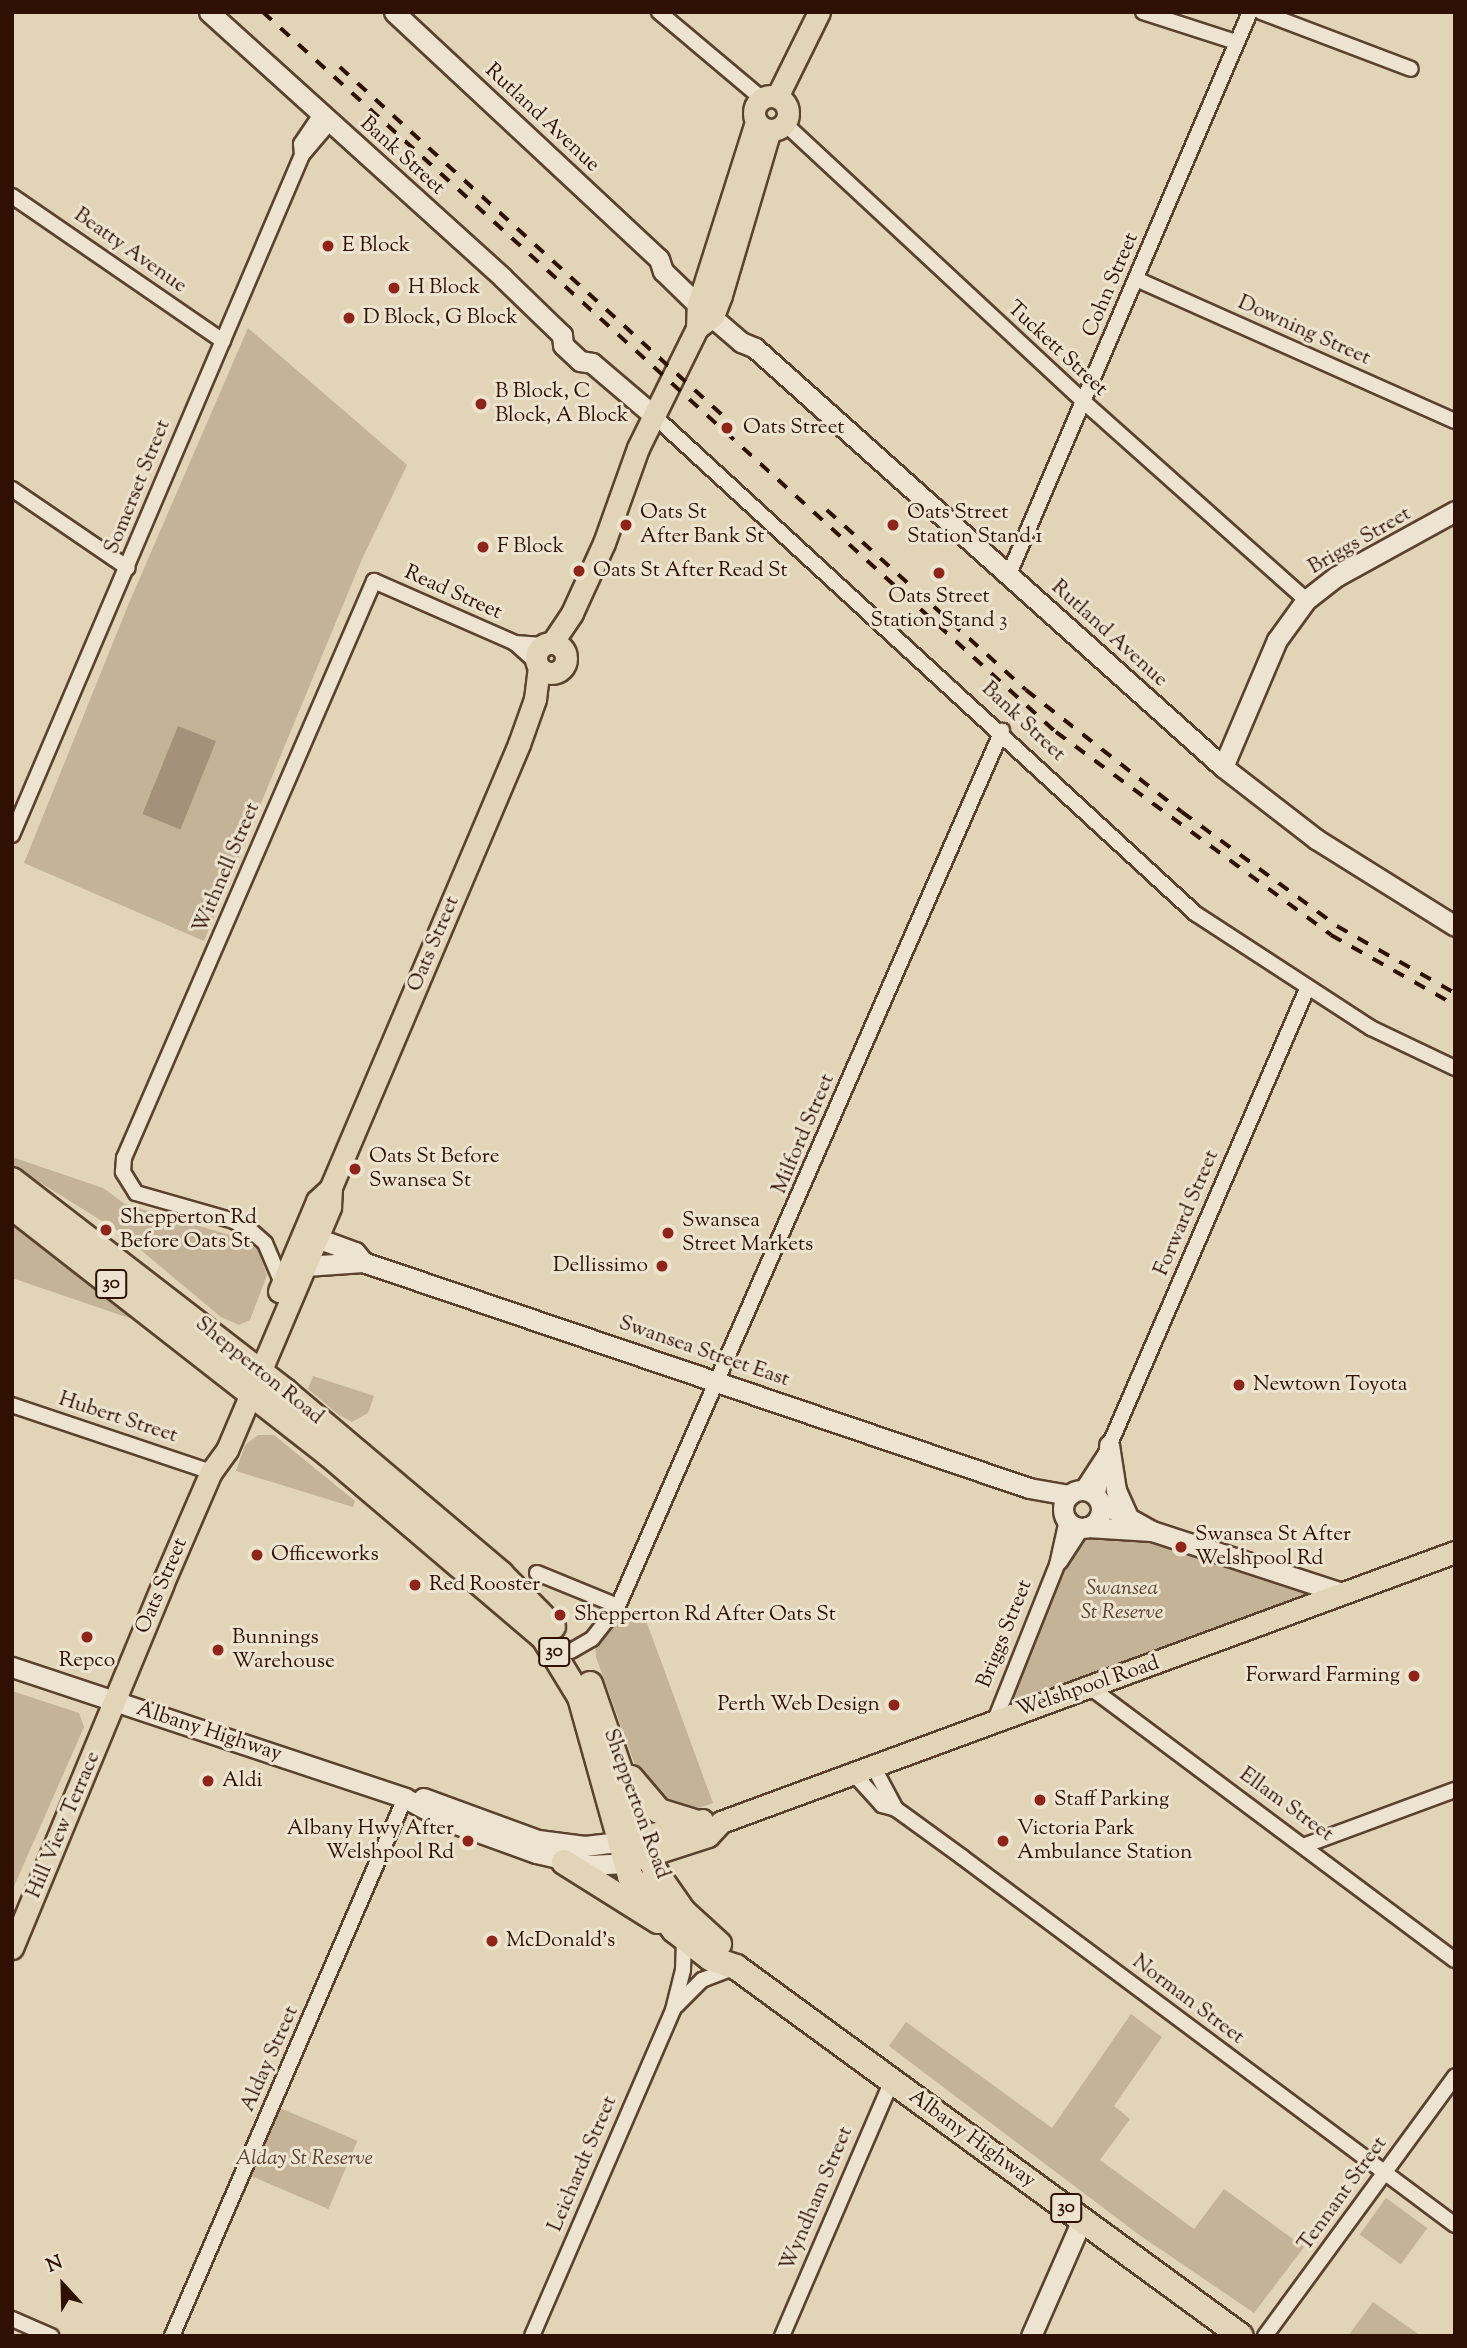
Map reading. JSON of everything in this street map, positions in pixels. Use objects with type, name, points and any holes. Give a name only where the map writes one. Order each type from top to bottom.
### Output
[{"type":"highway","name":"Shepperton Road","points":[[12,1180],[249,1377],[501,1574],[547,1620],[571,1651],[597,1697],[616,1753],[644,1896],[679,1933],[709,1958],[736,1967]]},
{"type":"highway","name":"Shepperton Road","points":[[12,1207],[249,1377],[544,1638],[580,1697],[634,1849],[668,1892],[736,1967]]},
{"type":"highway","points":[[616,1753],[650,1805],[670,1816],[695,1822]]},
{"type":"highway","points":[[564,1862],[679,1933]]},
{"type":"highway","name":"Albany Highway","points":[[736,1967],[1241,2336]]},
{"type":"main road","points":[[770,125],[788,108],[769,97],[819,12]]},
{"type":"main road","name":"Oats Street","points":[[249,1377],[306,1266],[317,1201],[331,1188],[535,699],[548,657],[572,613],[652,414],[706,309],[770,125],[753,112],[769,97]]},
{"type":"main road","name":"Oats Street","points":[[116,1702],[211,1472],[227,1450],[282,1283],[310,1236]]},
{"type":"main road","name":"Welshpool Road","points":[[634,1849],[695,1822],[721,1822],[1455,1552]]},
{"type":"main road","name":"Hill View Terrace","points":[[12,1948],[116,1702]]},
{"type":"main road","name":"Welshpool Road","points":[[634,1849],[708,1836],[721,1822]]},
{"type":"street","name":"Bank Street","points":[[209,12],[562,335],[572,336],[592,363],[652,414],[1002,731],[1196,914],[1307,989],[1403,1046],[1455,1068]]},
{"type":"street","name":"Rutland Avenue","points":[[394,12],[659,259],[671,262],[706,309],[751,334],[755,348],[1223,767],[1316,839],[1455,926]]},
{"type":"street","points":[[659,12],[769,97]]},
{"type":"street","points":[[1143,12],[1236,43]]},
{"type":"street","name":"Cohn Street","points":[[1009,574],[1250,12]]},
{"type":"street","points":[[1261,12],[1411,69]]},
{"type":"street","name":"Somerset Street","points":[[12,835],[302,155],[301,144],[326,118]]},
{"type":"street","name":"Tuckett Street","points":[[770,125],[1306,600]]},
{"type":"street","name":"Beatty Avenue","points":[[12,196],[223,341]]},
{"type":"street","name":"Downing Street","points":[[1136,279],[1455,421]]},
{"type":"street","points":[[12,489],[128,568]]},
{"type":"street","name":"Briggs Street","points":[[1223,767],[1277,640],[1306,600],[1337,576],[1455,511]]},
{"type":"street","name":"Read Street","points":[[374,581],[548,657]]},
{"type":"street","name":"Withnell Street","points":[[282,1283],[265,1243],[234,1222],[136,1194],[123,1172],[124,1158],[374,581]]},
{"type":"street","name":"Milford Street","points":[[571,1651],[592,1639],[618,1606],[720,1381],[1002,731]]},
{"type":"street","name":"Forward Street","points":[[1081,1509],[1307,989]]},
{"type":"street","name":"Swansea Street East","points":[[310,1236],[355,1252],[363,1262]]},
{"type":"street","name":"Swansea Street East","points":[[306,1266],[363,1262],[720,1381],[1029,1488],[1081,1509],[1342,1593]]},
{"type":"street","name":"Hubert Street","points":[[12,1405],[211,1472]]},
{"type":"street","points":[[1108,1449],[1116,1490],[1128,1517]]},
{"type":"street","name":"Briggs Street","points":[[995,1720],[1081,1509]]},
{"type":"street","name":"Swansea Street East","points":[[1081,1509],[1128,1517],[1152,1531]]},
{"type":"street","points":[[537,1573],[618,1606]]},
{"type":"street","name":"Albany Highway","points":[[12,1667],[405,1798],[490,1838],[564,1862],[634,1849]]},
{"type":"street","name":"Ellam Street","points":[[1091,1688],[1306,1845],[1455,1959]]},
{"type":"street","name":"Norman Street","points":[[863,1770],[896,1808],[1455,2225]]},
{"type":"street","points":[[1306,1845],[1455,1790]]},
{"type":"street","name":"Albany Highway","points":[[405,1798],[428,1798],[538,1840],[634,1849]]},
{"type":"street","name":"Alday Street","points":[[172,2336],[405,1798]]},
{"type":"street","name":"Leichardt Street","points":[[532,2336],[673,2010],[683,1970],[679,1933]]},
{"type":"street","name":"Leichardt Street","points":[[673,2010],[702,1980],[736,1967]]},
{"type":"street","name":"Tennant Street","points":[[1265,2336],[1455,2076]]},
{"type":"street","name":"Wyndham Street","points":[[782,2336],[892,2080]]},
{"type":"street","points":[[1031,2336],[1082,2220]]},
{"type":"street","points":[[12,2319],[51,2336]]},
{"type":"green space","points":[[248,328],[407,465],[362,559],[204,941],[24,863],[129,603]]},
{"type":"green space","points":[[12,1157],[103,1188],[125,1204],[243,1239],[258,1250],[267,1275],[250,1320],[239,1325],[221,1317],[118,1231],[12,1165]]},
{"type":"green space","points":[[12,1225],[135,1320],[12,1278]]},
{"type":"green space","points":[[313,1376],[374,1396],[368,1413],[352,1422],[339,1415],[308,1389]]},
{"type":"green space","points":[[258,1435],[274,1435],[355,1501],[353,1507],[236,1471],[245,1445]]},
{"type":"green space","name":"Swansea St Reserve","points":[[1087,1527],[1155,1532],[1342,1593],[998,1718],[1060,1564]]},
{"type":"green space","points":[[644,1615],[713,1803],[699,1808],[669,1807],[638,1773],[596,1657],[595,1645],[607,1635],[616,1618]]},
{"type":"green space","points":[[12,1691],[79,1713],[84,1727],[12,1891]]},
{"type":"green space","points":[[1131,2014],[1162,2037],[1114,2106],[1130,2119],[1100,2160],[1194,2229],[1224,2189],[1304,2247],[1254,2313],[1138,2234],[889,2046],[906,2022],[1052,2128]]},
{"type":"green space","name":"Alday St Reserve","points":[[280,2108],[357,2141],[328,2209],[251,2176]]},
{"type":"green space","points":[[1386,2198],[1427,2228],[1401,2264],[1360,2234]]},
{"type":"green space","points":[[1373,2302],[1421,2336],[1348,2336]]},
{"type":"shaded area","points":[[178,726],[216,741],[180,829],[142,814]]},
{"type":"railway","points":[[263,12],[1056,732],[1331,935],[1455,1005]]},
{"type":"railway","points":[[340,67],[731,423]]},
{"type":"railway","points":[[827,510],[1026,690],[1182,812],[1337,926],[1455,993]]},
{"type":"place","name":"E Block","points":[[328,246]]},
{"type":"place","name":"H Block","points":[[394,288]]},
{"type":"place","name":"D Block, G Block","points":[[349,318]]},
{"type":"place","name":"B Block, C Block, A Block","points":[[481,404]]},
{"type":"place","name":"Oats Street","points":[[727,428]]},
{"type":"place","name":"Oats St After Bank St","points":[[626,525]]},
{"type":"place","name":"Oats Street Station Stand 1","points":[[893,525]]},
{"type":"place","name":"F Block","points":[[483,547]]},
{"type":"place","name":"Oats St After Read St","points":[[579,571]]},
{"type":"place","name":"Oats Street Station Stand 3","points":[[939,573]]},
{"type":"place","name":"Oats St Before Swansea St","points":[[355,1169]]},
{"type":"place","name":"Shepperton Rd Before Oats St","points":[[106,1230]]},
{"type":"place","name":"Swansea Street Markets","points":[[668,1233]]},
{"type":"place","name":"Dellissimo","points":[[662,1266]]},
{"type":"place","name":"Newtown Toyota","points":[[1239,1385]]},
{"type":"place","name":"Swansea St After Welshpool Rd","points":[[1181,1547]]},
{"type":"place","name":"Officeworks","points":[[257,1555]]},
{"type":"place","name":"Red Rooster","points":[[415,1585]]},
{"type":"place","name":"Shepperton Rd After Oats St","points":[[560,1615]]},
{"type":"place","name":"Repco","points":[[87,1637]]},
{"type":"place","name":"Bunnings Warehouse","points":[[218,1650]]},
{"type":"place","name":"Forward Farming","points":[[1414,1676]]},
{"type":"place","name":"Perth Web Design","points":[[894,1705]]},
{"type":"place","name":"Aldi","points":[[208,1781]]},
{"type":"place","name":"Staff Parking","points":[[1040,1800]]},
{"type":"place","name":"Albany Hwy After Welshpool Rd","points":[[468,1841]]},
{"type":"place","name":"Victoria Park Ambulance Station","points":[[1003,1841]]},
{"type":"place","name":"McDonald's","points":[[492,1941]]}]
